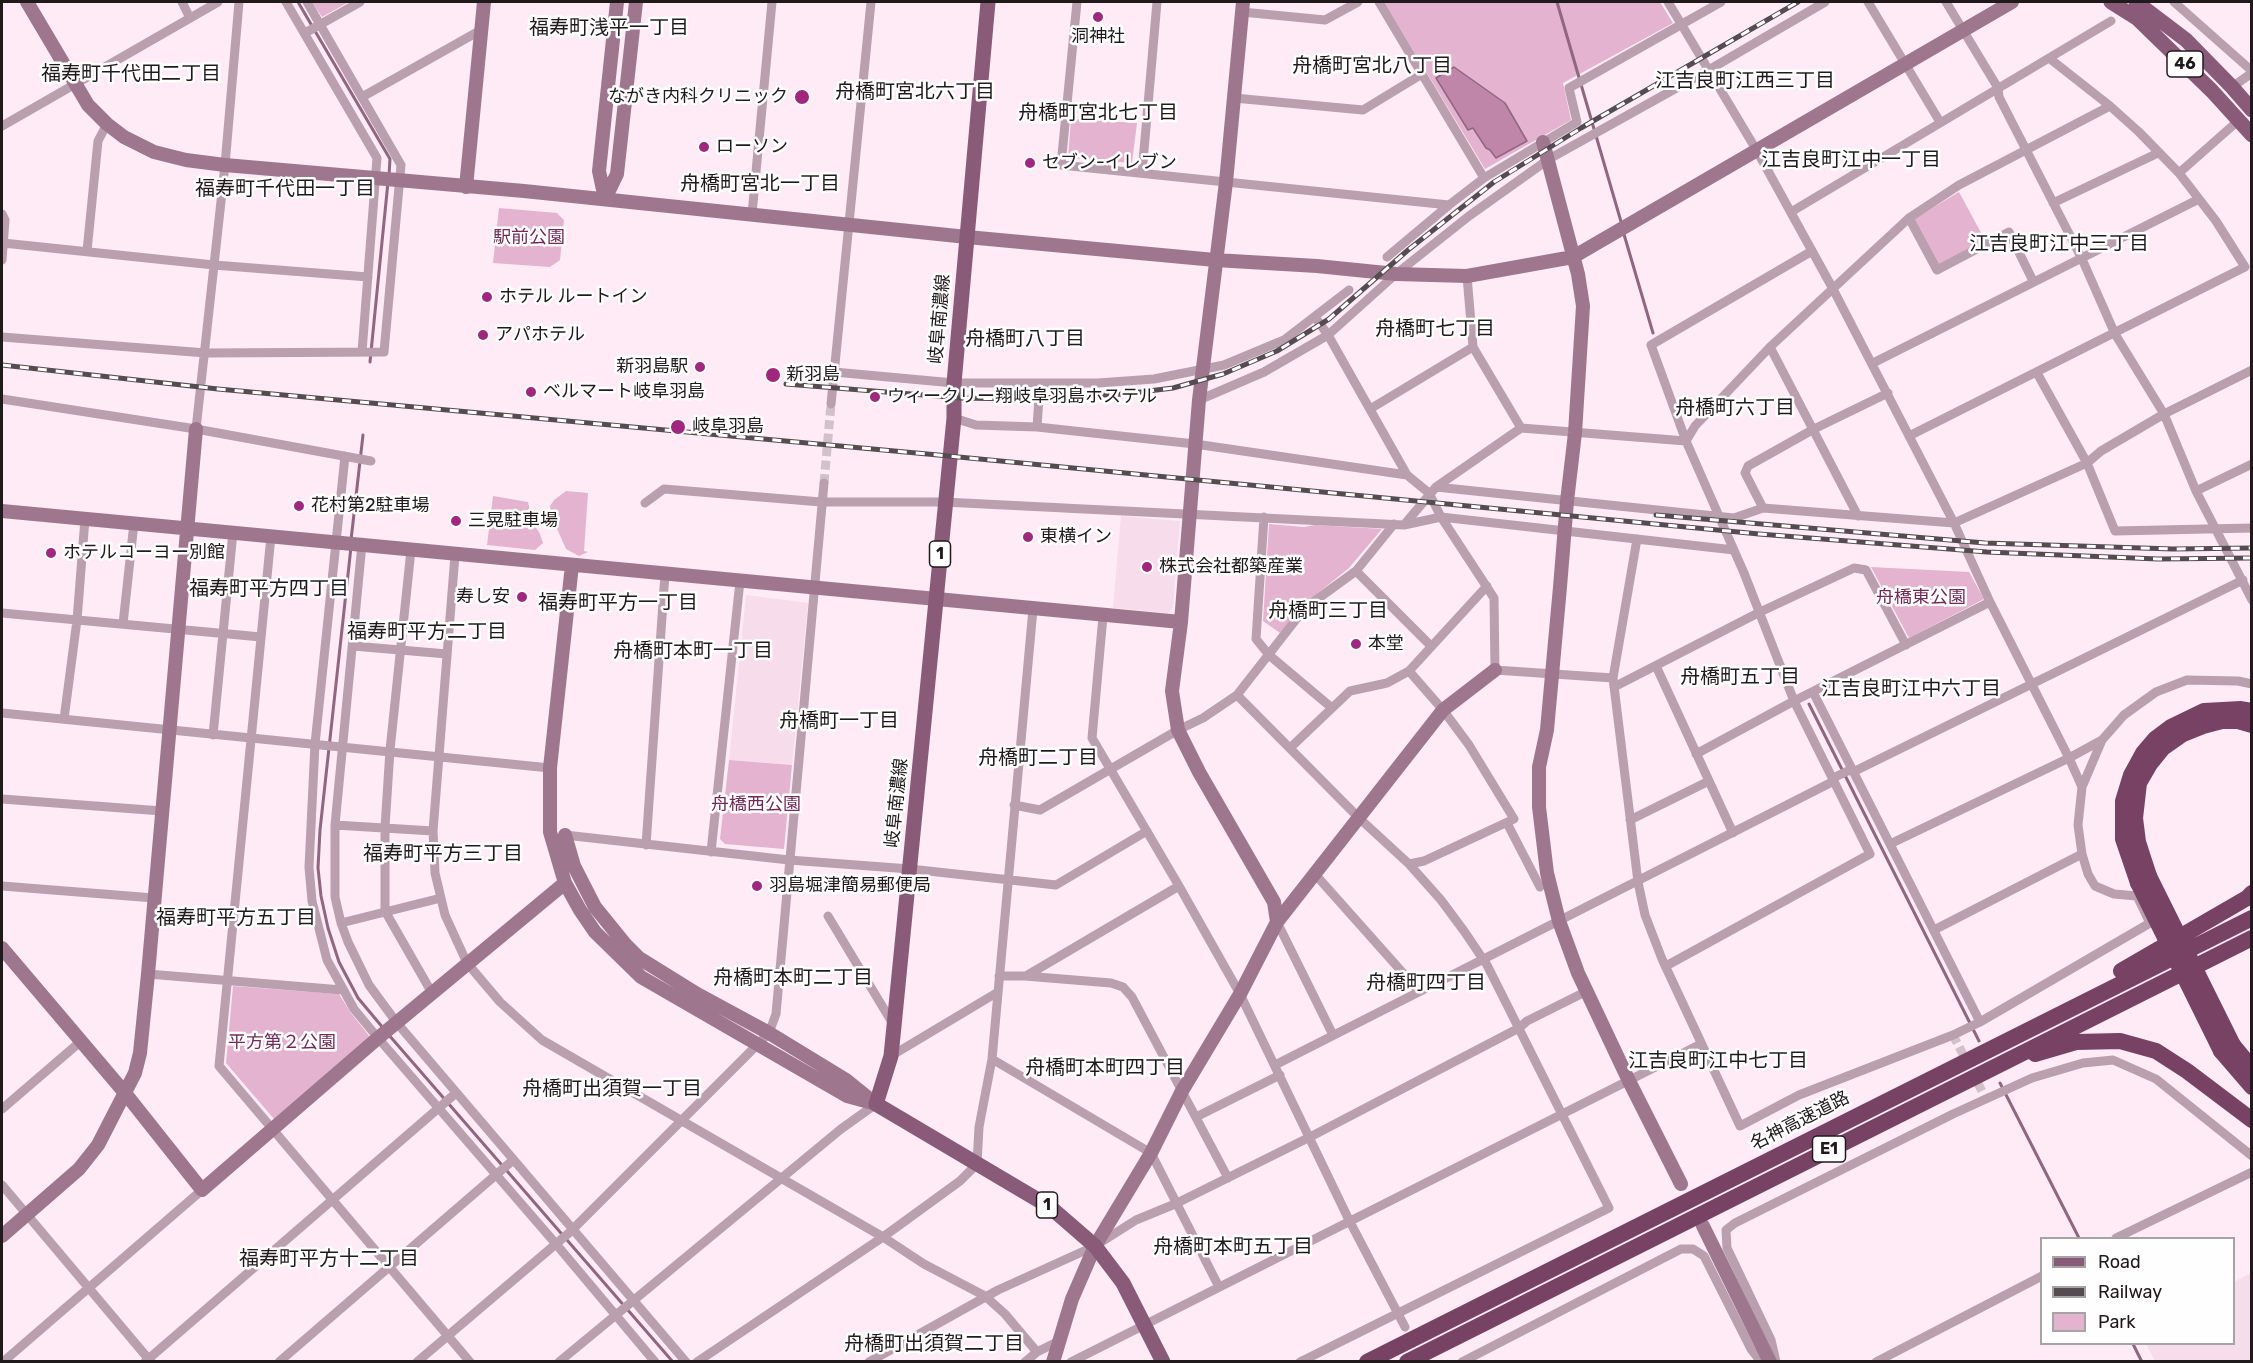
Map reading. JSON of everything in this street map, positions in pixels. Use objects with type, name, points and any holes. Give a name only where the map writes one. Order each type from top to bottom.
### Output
[{"type":"highway","points":[[2252,711],[2241,709],[2204,711],[2171,727],[2142,753],[2131,775],[2123,801],[2123,839],[2227,1048],[2252,1087]]},
{"type":"highway","points":[[2144,879],[2135,818],[2139,783],[2150,764],[2163,748],[2183,734],[2203,726],[2222,721],[2238,721],[2252,725]]},
{"type":"highway","points":[[1969,1058],[2247,898],[2252,893]]},
{"type":"highway","name":"名神高速道路","points":[[1367,1362],[2252,918]]},
{"type":"highway","name":"E1","points":[[1407,1362],[2252,938]]},
{"type":"highway","points":[[1993,1067],[2076,1042],[2120,1041],[2156,1051],[2187,1071],[2252,1120]]},
{"type":"highway","points":[[2227,1048],[2252,1068]]},
{"type":"main road","name":"岐阜南濃線","points":[[876,1104],[891,1056],[954,418],[954,383],[988,2]]},
{"type":"main road","name":"46","points":[[2111,2],[2138,19],[2240,120],[2252,135]]},
{"type":"main road","name":"46","points":[[2136,2],[2186,40],[2252,110]]},
{"type":"main road","name":"1","points":[[876,1104],[1050,1207],[1095,1246],[1123,1283],[1163,1362]]},
{"type":"street","points":[[27,2],[88,105],[107,124],[124,137],[154,152],[186,160],[1215,260],[1317,266],[1396,274],[1467,276],[1573,256],[1622,230],[2012,2]]},
{"type":"street","points":[[182,2],[190,18]]},
{"type":"street","points":[[2,126],[218,2]]},
{"type":"street","points":[[2,1236],[79,1169],[98,1145],[135,1073],[140,1053],[196,429],[225,165],[239,2]]},
{"type":"street","points":[[286,2],[313,28],[362,97],[401,165],[387,179],[368,277],[364,352]]},
{"type":"street","points":[[2,337],[206,353],[384,352],[387,179],[313,28],[307,2]]},
{"type":"street","points":[[313,28],[360,2]]},
{"type":"street","points":[[466,187],[484,2]]},
{"type":"street","points":[[605,199],[599,171],[616,2]]},
{"type":"street","points":[[605,199],[617,174],[636,2]]},
{"type":"street","points":[[752,214],[772,2]]},
{"type":"street","points":[[831,404],[871,2]]},
{"type":"street","points":[[1077,2],[1061,165],[1449,205]]},
{"type":"street","points":[[1142,173],[1157,2]]},
{"type":"street","points":[[1333,1035],[1277,922],[1274,902],[1198,772],[1178,730],[1172,691],[1181,622],[1202,369],[1226,182],[1243,7],[1325,20],[1358,2]]},
{"type":"street","points":[[1379,2],[1484,178]]},
{"type":"street","points":[[1668,2],[1791,212],[1873,363],[1954,523],[1990,602],[2082,787]]},
{"type":"street","points":[[1387,257],[1484,178],[1577,122],[1569,88],[1721,2]]},
{"type":"street","points":[[1199,400],[1264,372],[1328,335],[1396,274],[1469,216],[1549,159],[1825,2]]},
{"type":"street","points":[[1868,2],[1940,122]]},
{"type":"street","points":[[1946,2],[1998,88],[1999,97],[2082,259],[2115,334],[2164,414],[2196,491],[2252,600]]},
{"type":"street","points":[[2178,3],[2250,76],[2232,87]]},
{"type":"street","points":[[1791,212],[2111,21]]},
{"type":"street","points":[[362,97],[481,30]]},
{"type":"street","points":[[1909,436],[2245,267],[2179,173],[2110,106],[2049,58]]},
{"type":"street","points":[[1234,98],[1363,110],[1422,74]]},
{"type":"street","points":[[1686,441],[1695,426],[1770,347],[1909,218],[1959,185],[2110,106]]},
{"type":"street","points":[[2179,173],[2240,120]]},
{"type":"street","points":[[87,251],[98,141],[107,124]]},
{"type":"street","points":[[1543,142],[1573,256],[1583,306],[1575,433],[1547,729],[1539,767],[1539,807],[1547,873],[1559,921],[1587,991],[1681,1184]]},
{"type":"street","points":[[2053,203],[2158,153]]},
{"type":"street","points":[[1873,363],[2199,199]]},
{"type":"street","points":[[2,214],[5,220],[2,260]]},
{"type":"street","points":[[1909,218],[1937,270],[2008,232],[2033,281]]},
{"type":"street","points":[[3,243],[214,265],[368,277]]},
{"type":"street","points":[[1666,966],[1870,854],[1835,779],[1794,701],[1760,612],[1686,441],[1651,345],[1812,251]]},
{"type":"street","points":[[1467,276],[1473,347],[1521,428]]},
{"type":"street","points":[[834,372],[954,383],[1098,383],[1154,379],[1224,365],[1284,340],[1349,290]]},
{"type":"street","points":[[1315,317],[1328,335],[1407,476]]},
{"type":"street","points":[[1370,409],[1473,347]]},
{"type":"street","points":[[1770,347],[1858,516]]},
{"type":"street","points":[[954,418],[976,425],[1037,427],[1195,444],[1407,476],[1432,490],[1734,518],[1763,508],[1954,523],[2087,463],[2101,450],[2164,414],[2252,370]]},
{"type":"street","points":[[2037,373],[2087,463],[2115,531],[2252,528]]},
{"type":"street","points":[[1037,427],[1040,383]]},
{"type":"street","points":[[1763,508],[1745,473],[1748,466],[1814,429],[1888,393]]},
{"type":"street","points":[[2,399],[196,429],[369,460]]},
{"type":"street","points":[[1014,805],[1040,810],[1178,730],[1203,718],[1237,695],[1305,609],[1356,571],[1432,490],[1521,428],[1686,441]]},
{"type":"street","points":[[350,457],[353,646],[341,747],[335,825],[335,897],[341,923],[358,965],[396,1024],[511,1162],[686,1362]]},
{"type":"street","points":[[2196,491],[2252,464]]},
{"type":"street","points":[[417,1362],[572,1230],[764,1039],[776,1014],[824,483]]},
{"type":"street","points":[[645,503],[664,489],[821,502],[944,502],[1399,525],[1440,517],[1734,550]]},
{"type":"street","points":[[1432,490],[1440,517],[1494,598],[1495,670]]},
{"type":"street","points":[[2,511],[1181,622]]},
{"type":"street","points":[[1264,517],[1256,639],[1269,655],[1332,708]]},
{"type":"street","points":[[64,719],[77,620],[85,519]]},
{"type":"street","points":[[123,624],[134,523]]},
{"type":"street","points":[[213,735],[233,532]]},
{"type":"street","points":[[271,536],[219,1066],[470,1362]]},
{"type":"street","points":[[1637,539],[1613,682],[1638,882],[1645,915],[1666,966],[1740,1126],[1799,1095],[1979,1023],[2150,923],[2137,896],[2114,894],[2095,886],[2088,874],[2082,854],[2078,825],[2082,787],[2102,740],[2124,715],[2156,692],[2187,680],[2238,681],[2252,684]]},
{"type":"street","points":[[351,543],[319,745],[309,867],[312,901],[327,960],[342,990],[380,1037],[558,1242],[617,1312],[655,1362]]},
{"type":"street","points":[[411,550],[390,750],[385,827],[385,911],[432,993]]},
{"type":"street","points":[[455,555],[432,831],[435,873],[445,915],[467,963],[500,1002],[542,1040],[883,1237],[924,1264],[986,1296],[1005,1314],[1037,1352]]},
{"type":"street","points":[[572,565],[550,768],[550,832],[565,883],[595,932],[641,977],[764,1039]]},
{"type":"street","points":[[1053,1362],[1072,1299],[1095,1246],[1151,1153],[1182,1091],[1240,994],[1277,922],[1443,710],[1495,670],[1551,672],[1613,682],[1656,666],[1760,612],[1854,568],[1866,570],[1906,645]]},
{"type":"street","points":[[1356,571],[1431,646]]},
{"type":"street","points":[[646,845],[665,574]]},
{"type":"street","points":[[1275,1065],[1483,958],[1638,882],[1851,770],[2243,580]]},
{"type":"street","points":[[711,852],[740,581]]},
{"type":"street","points":[[1290,748],[1350,691],[1387,683],[1409,671],[1487,586]]},
{"type":"street","points":[[1696,754],[1794,701],[1990,602]]},
{"type":"street","points":[[697,1362],[883,1237],[960,1181],[977,1164],[979,1127],[992,1059],[1033,609]]},
{"type":"street","points":[[2,613],[261,637]]},
{"type":"street","points":[[1103,616],[1092,738],[1240,994],[1349,1220],[1396,1314],[1405,1327]]},
{"type":"street","points":[[353,646],[447,654]]},
{"type":"street","points":[[1656,666],[1733,833]]},
{"type":"street","points":[[1409,671],[1443,710],[1469,745],[1514,819],[1424,861],[1409,864]]},
{"type":"street","points":[[1813,692],[1979,1023]]},
{"type":"street","points":[[1237,695],[1359,818],[1409,864],[1441,900],[1483,958],[1609,1208],[1300,1362]]},
{"type":"street","points":[[2,713],[213,735],[390,750],[550,768]]},
{"type":"street","points":[[1890,844],[2102,740]]},
{"type":"street","points":[[1630,820],[1709,781]]},
{"type":"street","points":[[2,799],[162,811]]},
{"type":"street","points":[[1508,823],[1540,887]]},
{"type":"street","points":[[335,825],[432,831]]},
{"type":"street","points":[[876,1104],[847,1096],[639,958],[595,907],[574,866],[565,835],[789,860],[910,869],[1056,885],[1147,831]]},
{"type":"street","points":[[1934,930],[2082,854]]},
{"type":"street","points":[[1314,873],[1419,991]]},
{"type":"street","points":[[3,1362],[380,1037],[565,883]]},
{"type":"street","points":[[2,886],[154,898]]},
{"type":"street","points":[[1025,976],[1179,886]]},
{"type":"street","points":[[341,923],[441,898]]},
{"type":"street","points":[[828,916],[894,1026]]},
{"type":"street","points":[[4,955],[125,1093],[202,1191]]},
{"type":"street","points":[[148,974],[342,990]]},
{"type":"street","points":[[999,976],[1111,983],[1123,987],[1132,997],[1228,1178]]},
{"type":"street","points":[[869,1362],[986,1296],[1095,1246],[1136,1220],[1175,1204],[1310,1137],[1587,991]]},
{"type":"street","points":[[891,1056],[998,992]]},
{"type":"street","points":[[2,1109],[80,1042]]},
{"type":"street","points":[[1071,1362],[1701,1044]]},
{"type":"street","points":[[992,1059],[1151,1153],[1218,1287]]},
{"type":"street","points":[[1776,1362],[1771,1340],[1727,1248],[1726,1230],[1735,1223],[2009,1089],[2052,1071],[2083,1063],[2113,1060],[2156,1079],[2252,1156]]},
{"type":"street","points":[[1196,1117],[1280,1075]]},
{"type":"street","points":[[2,1185],[148,1360],[455,1095]]},
{"type":"street","points":[[559,1362],[841,1129],[876,1104]]},
{"type":"street","points":[[279,1362],[511,1162]]},
{"type":"street","points":[[2120,1237],[2252,1172]]},
{"type":"street","points":[[1703,1226],[1770,1362]]},
{"type":"street","points":[[1462,1362],[1681,1250],[1693,1249],[1704,1256],[1751,1349],[1761,1362]]},
{"type":"street","points":[[1876,1362],[2040,1277]]},
{"type":"street","points":[[1025,1362],[1037,1352],[1059,1341]]},
{"type":"shaded area","points":[[1454,67],[1505,103],[1527,141],[1496,158],[1486,148],[1473,128],[1468,130],[1436,78]]},
{"type":"shaded area","points":[[1121,516],[1180,521],[1173,608],[1168,613],[1113,608]]},
{"type":"shaded area","points":[[746,595],[808,603],[792,765],[729,760]]},
{"type":"shaded area","points":[[2251,1273],[2251,1361],[2155,1361],[2147,1345],[2235,1345],[2235,1281]]},
{"type":"green space","points":[[312,2],[349,2],[322,17]]},
{"type":"green space","points":[[1384,2],[1660,2],[1673,23],[1563,83],[1571,120],[1485,169]]},
{"type":"green space","points":[[1071,119],[1137,123],[1132,163],[1068,158]]},
{"type":"green space","points":[[1959,192],[1985,240],[1938,265],[1914,219]]},
{"type":"green space","name":"駅前公園","points":[[499,208],[557,213],[564,220],[560,260],[550,267],[493,263]]},
{"type":"green space","points":[[566,491],[588,493],[584,551],[588,552],[579,556],[566,549],[551,515],[550,506]]},
{"type":"green space","points":[[493,496],[528,502],[533,523],[543,543],[535,550],[487,545]]},
{"type":"green space","points":[[1269,524],[1382,529],[1349,568],[1302,606],[1280,633],[1263,621]]},
{"type":"green space","name":"舟橋東公園","points":[[1871,567],[1969,572],[1984,599],[1909,638]]},
{"type":"green space","name":"舟橋西公園","points":[[729,760],[792,765],[784,849],[725,844],[720,839]]},
{"type":"green space","name":"平方第２公園","points":[[233,986],[339,994],[370,1037],[274,1119],[226,1063]]},
{"type":"waterway","points":[[298,2],[390,159],[389,175]]},
{"type":"waterway","points":[[1557,2],[1622,225]]},
{"type":"waterway","points":[[370,362],[388,182]]},
{"type":"waterway","points":[[1623,231],[1653,333]]},
{"type":"waterway","points":[[351,540],[363,435]]},
{"type":"waterway","points":[[351,547],[320,830],[318,868],[328,928],[339,962],[358,998],[384,1029]]},
{"type":"waterway","points":[[1809,704],[1979,1041]]},
{"type":"waterway","points":[[388,1034],[673,1362]]},
{"type":"waterway","points":[[2000,1083],[2078,1237]]},
{"type":"waterway","points":[[2134,1345],[2142,1362]]},
{"type":"tunnel","points":[[824,483],[831,404]]},
{"type":"tunnel","points":[[1953,1035],[1986,1099]]},
{"type":"railway","points":[[786,384],[961,398],[1018,399],[1124,394],[1173,388],[1223,374],[1277,351],[1329,319],[1408,250],[1494,182],[1581,128],[1798,2]]},
{"type":"railway","points":[[2,365],[218,389],[1759,534],[1987,552],[2158,559],[2252,558]]},
{"type":"railway","points":[[1656,515],[1985,543],[2173,549],[2252,548]]},
{"type":"place","name":"洞神社","points":[[1098,17]]},
{"type":"place","name":"ながき内科クリニック","points":[[802,97]]},
{"type":"place","name":"ローソン","points":[[704,147]]},
{"type":"place","name":"セブン-イレブン","points":[[1030,163]]},
{"type":"place","name":"ホテル ルートイン","points":[[487,297]]},
{"type":"place","name":"アパホテル","points":[[483,335]]},
{"type":"place","name":"新羽島駅","points":[[700,367]]},
{"type":"place","name":"新羽島","points":[[773,375]]},
{"type":"place","name":"ベルマート岐阜羽島","points":[[531,392]]},
{"type":"place","name":"ウィークリー翔岐阜羽島ホステル","points":[[875,397]]},
{"type":"place","name":"岐阜羽島","points":[[678,427]]},
{"type":"place","name":"花村第2駐車場","points":[[299,506]]},
{"type":"place","name":"三晃駐車場","points":[[456,521]]},
{"type":"place","name":"東横イン","points":[[1028,537]]},
{"type":"place","name":"ホテルコーヨー別館","points":[[51,553]]},
{"type":"place","name":"株式会社都築産業","points":[[1147,567]]},
{"type":"place","name":"寿し安","points":[[522,597]]},
{"type":"place","name":"本堂","points":[[1356,644]]},
{"type":"place","name":"羽島堀津簡易郵便局","points":[[757,886]]},
{"type":"district","name":"福寿町浅平一丁目","points":[[609,28]]},
{"type":"district","name":"舟橋町宮北八丁目","points":[[1372,66]]},
{"type":"district","name":"福寿町千代田二丁目","points":[[131,74]]},
{"type":"district","name":"江吉良町江西三丁目","points":[[1745,81]]},
{"type":"district","name":"舟橋町宮北六丁目","points":[[915,92]]},
{"type":"district","name":"舟橋町宮北七丁目","points":[[1098,113]]},
{"type":"district","name":"江吉良町江中一丁目","points":[[1851,160]]},
{"type":"district","name":"舟橋町宮北一丁目","points":[[760,184]]},
{"type":"district","name":"福寿町千代田一丁目","points":[[285,189]]},
{"type":"district","name":"江吉良町江中三丁目","points":[[2059,244]]},
{"type":"district","name":"舟橋町七丁目","points":[[1435,329]]},
{"type":"district","name":"舟橋町八丁目","points":[[1025,339]]},
{"type":"district","name":"舟橋町六丁目","points":[[1735,408]]},
{"type":"district","name":"福寿町平方四丁目","points":[[269,589]]},
{"type":"district","name":"福寿町平方一丁目","points":[[618,603]]},
{"type":"district","name":"舟橋町三丁目","points":[[1328,611]]},
{"type":"district","name":"福寿町平方二丁目","points":[[427,632]]},
{"type":"district","name":"舟橋町本町一丁目","points":[[693,651]]},
{"type":"district","name":"舟橋町五丁目","points":[[1740,677]]},
{"type":"district","name":"江吉良町江中六丁目","points":[[1911,689]]},
{"type":"district","name":"舟橋町一丁目","points":[[839,721]]},
{"type":"district","name":"舟橋町二丁目","points":[[1038,758]]},
{"type":"district","name":"福寿町平方三丁目","points":[[443,854]]},
{"type":"district","name":"福寿町平方五丁目","points":[[236,918]]},
{"type":"district","name":"舟橋町本町二丁目","points":[[793,978]]},
{"type":"district","name":"舟橋町四丁目","points":[[1426,983]]},
{"type":"district","name":"江吉良町江中七丁目","points":[[1718,1061]]},
{"type":"district","name":"舟橋町本町四丁目","points":[[1105,1068]]},
{"type":"district","name":"舟橋町出須賀一丁目","points":[[612,1089]]},
{"type":"district","name":"舟橋町本町五丁目","points":[[1233,1247]]},
{"type":"district","name":"福寿町平方十二丁目","points":[[329,1259]]},
{"type":"district","name":"舟橋町出須賀二丁目","points":[[934,1344]]}]
